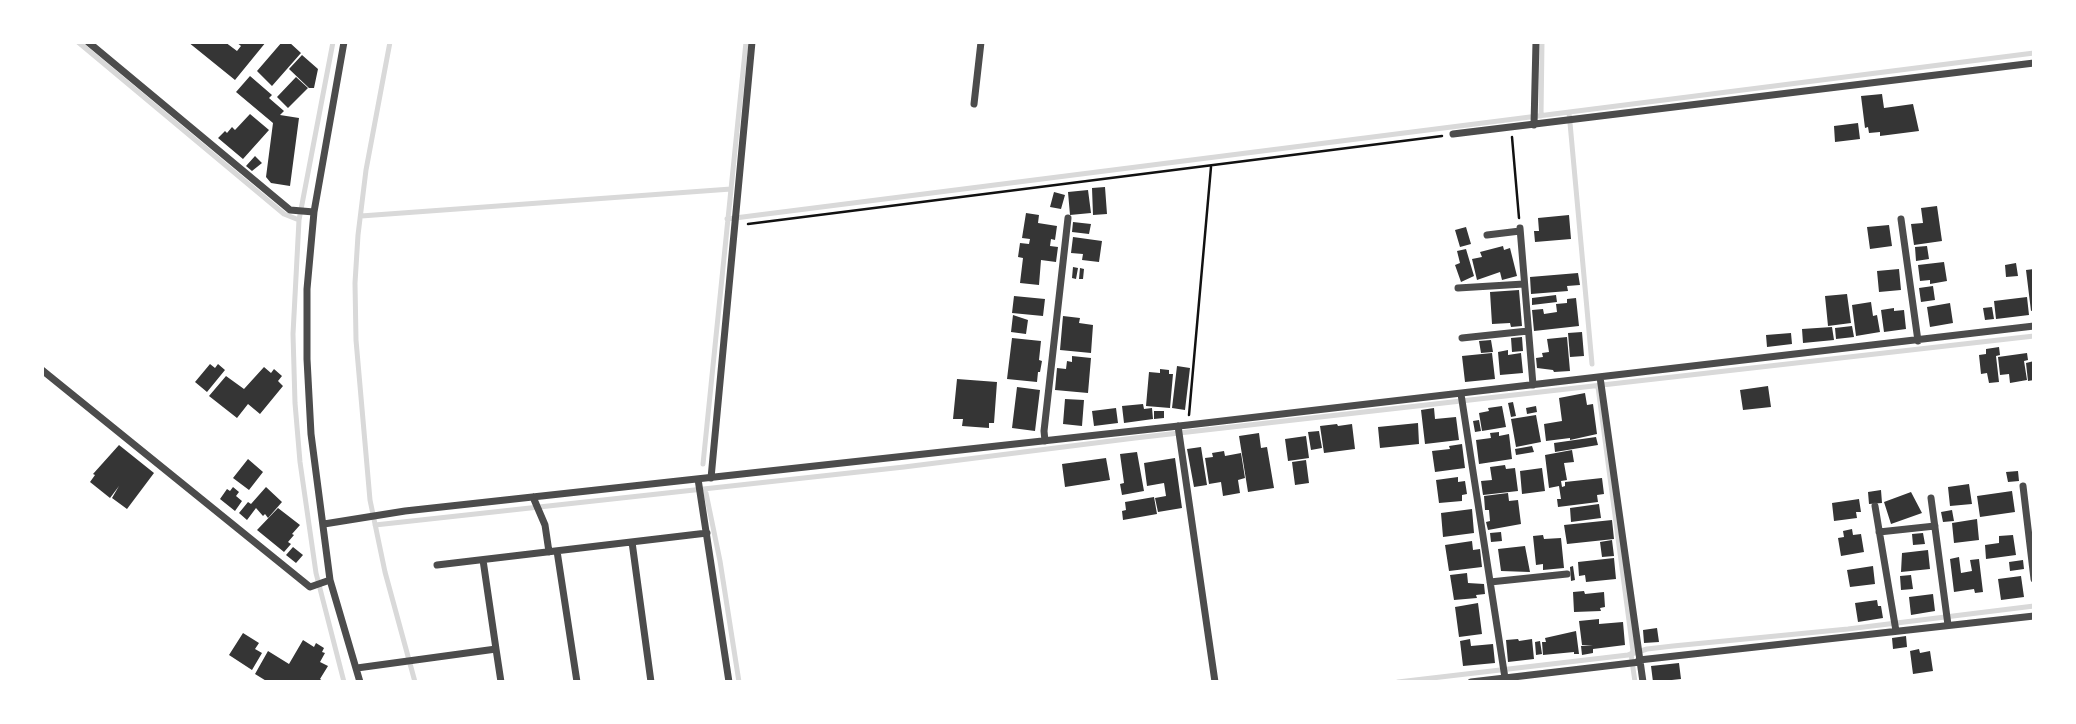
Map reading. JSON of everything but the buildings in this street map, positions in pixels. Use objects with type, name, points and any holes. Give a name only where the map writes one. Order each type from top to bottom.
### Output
[{"type":"street","points":[[88,42],[290,210],[310,212]]},
{"type":"street","points":[[344,42],[310,212],[307,289],[308,388],[328,581],[360,682]]},
{"type":"street","points":[[711,478],[752,42]]},
{"type":"street","points":[[974,104],[981,42]]},
{"type":"street","points":[[1534,123],[1536,42]]},
{"type":"street","points":[[1453,134],[2034,63]]},
{"type":"street","points":[[1045,441],[1068,218]]},
{"type":"street","points":[[1901,219],[1918,341]]},
{"type":"street","points":[[1487,235],[1520,229],[1533,385]]},
{"type":"street","points":[[1458,288],[1524,284]]},
{"type":"street","points":[[324,524],[533,497],[699,481],[1045,441],[1179,432],[1188,425],[1461,399],[1533,385],[2034,326]]},
{"type":"street","points":[[1462,338],[1528,331]]},
{"type":"street","points":[[42,370],[303,581],[312,586],[328,581]]},
{"type":"street","points":[[1601,379],[1643,682]]},
{"type":"street","points":[[1461,399],[1505,676]]},
{"type":"street","points":[[1179,432],[1215,682]]},
{"type":"street","points":[[699,481],[729,682]]},
{"type":"street","points":[[2023,486],[2034,579]]},
{"type":"street","points":[[533,497],[553,551],[577,682]]},
{"type":"street","points":[[1931,498],[1947,620]]},
{"type":"street","points":[[1875,506],[1895,625]]},
{"type":"street","points":[[1880,531],[1934,526]]},
{"type":"street","points":[[437,565],[707,533]]},
{"type":"street","points":[[632,542],[651,682]]},
{"type":"street","points":[[483,560],[500,682]]},
{"type":"street","points":[[1490,582],[1567,574]]},
{"type":"street","points":[[1471,682],[1628,664],[1638,657],[1895,625],[2034,616]]},
{"type":"street","points":[[357,668],[496,649]]},
{"type":"path","points":[[1511,127],[1520,229]]},
{"type":"path","points":[[735,225],[1453,134]]},
{"type":"path","points":[[1188,425],[1211,165]]},
{"type":"waterway","points":[[78,42],[284,214],[299,220]]},
{"type":"waterway","points":[[333,42],[299,220],[293,334],[300,462],[316,573],[344,682]]},
{"type":"waterway","points":[[390,42],[366,170],[358,235],[356,340],[370,500],[385,572],[415,682]]},
{"type":"waterway","points":[[703,464],[746,42]]},
{"type":"waterway","points":[[1541,116],[1542,42]]},
{"type":"waterway","points":[[727,219],[2034,53]]},
{"type":"waterway","points":[[1569,112],[1592,364]]},
{"type":"waterway","points":[[361,216],[731,189]]},
{"type":"waterway","points":[[375,525],[904,467],[1135,438],[2034,336]]},
{"type":"waterway","points":[[1598,387],[1635,682]]},
{"type":"waterway","points":[[706,493],[739,682]]},
{"type":"waterway","points":[[1398,682],[1628,655],[1647,649],[1848,629],[2034,606]]}]
